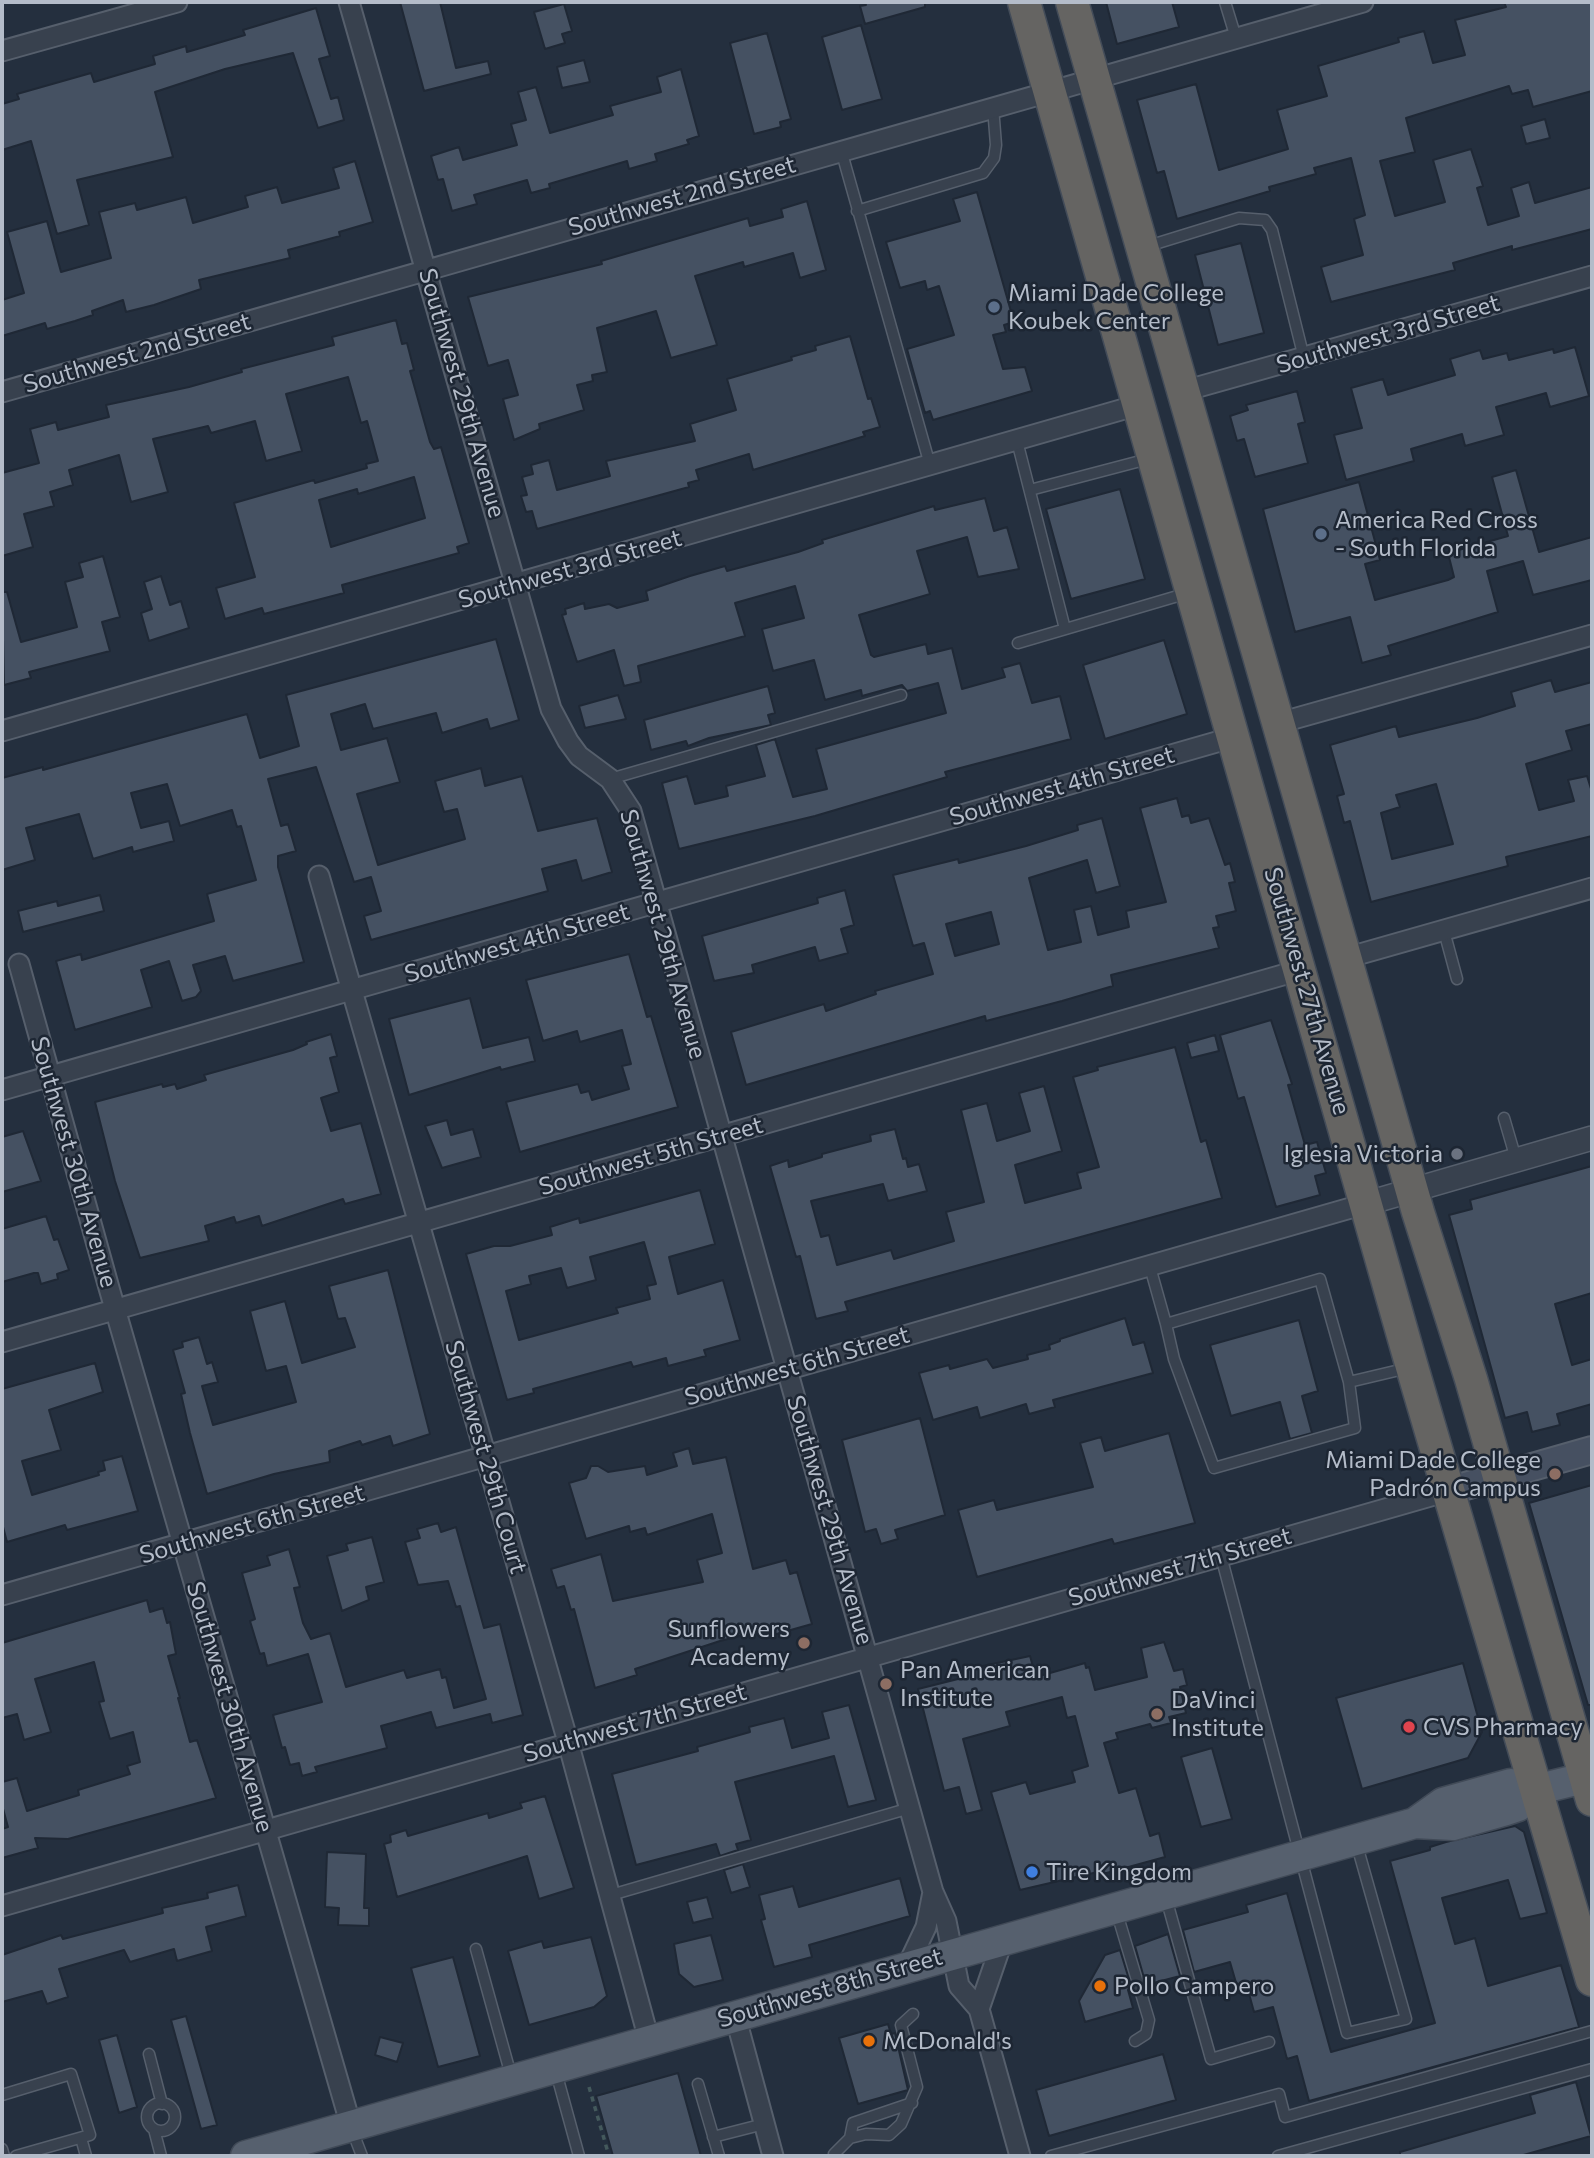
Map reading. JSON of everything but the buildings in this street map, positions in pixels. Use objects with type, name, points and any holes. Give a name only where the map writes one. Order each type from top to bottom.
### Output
[{"type":"highway","name":"Southwest 27th Avenue","points":[[1024,2],[1124,349],[1152,457],[1368,1203],[1412,1367],[1592,1980]]},
{"type":"highway","name":"Southwest 27th Avenue","points":[[1072,2],[1412,1190],[1590,1784]]},
{"type":"highway","points":[[1124,349],[1165,384],[1184,391]]},
{"type":"highway","points":[[1138,405],[1159,412],[1199,445]]},
{"type":"highway","points":[[1219,687],[1241,716],[1263,724],[1279,723]]},
{"type":"highway","points":[[1288,927],[1307,951],[1328,957],[1346,958]]},
{"type":"main road","name":"Southwest 7th Street","points":[[1448,1491],[1592,1450]]},
{"type":"main road","name":"Southwest 8th Street","points":[[246,2156],[1301,1854],[1415,1823],[1453,1825],[1518,1806],[1535,1790],[1590,1784]]},
{"type":"street","points":[[2,51],[177,2]]},
{"type":"street","name":"Southwest 29th Avenue","points":[[349,2],[558,725],[579,756],[610,779],[631,811],[933,1892],[943,1911],[963,1993],[979,2009],[1020,2156]]},
{"type":"street","name":"Southwest 2nd Street","points":[[2,392],[1363,2]]},
{"type":"street","name":"Southwest 3rd Street","points":[[1184,391],[1592,276]]},
{"type":"street","name":"Southwest 3rd Street","points":[[2,731],[1138,405]]},
{"type":"street","points":[[1279,723],[1592,635]]},
{"type":"street","name":"Southwest 4th Street","points":[[2,1090],[1234,737]]},
{"type":"street","name":"Southwest 29th Court","points":[[319,876],[568,1742],[649,2040]]},
{"type":"street","points":[[1346,958],[1592,888]]},
{"type":"street","name":"Southwest 30th Avenue","points":[[19,964],[115,1310],[351,2126]]},
{"type":"street","name":"Southwest 5th Street","points":[[2,1342],[1300,970]]},
{"type":"street","name":"Southwest 6th Street","points":[[2,1595],[787,1368],[1150,1268],[1592,1138]]},
{"type":"street","name":"Southwest 7th Street","points":[[2,1906],[1448,1491]]},
{"type":"street","name":"Southwest 29th Avenue","points":[[906,1967],[926,1927],[933,1892]]},
{"type":"street","points":[[979,2009],[1003,1938]]},
{"type":"street","points":[[735,2015],[773,2156]]},
{"type":"lane","points":[[1225,2],[1236,38]]},
{"type":"lane","points":[[857,211],[983,173],[994,158],[996,145],[993,107]]},
{"type":"lane","points":[[841,150],[930,466]]},
{"type":"lane","points":[[1143,247],[1239,218],[1255,217],[1265,220],[1272,230],[1304,358]]},
{"type":"lane","points":[[1017,440],[1065,629]]},
{"type":"lane","points":[[1030,490],[1152,457]]},
{"type":"lane","points":[[1018,643],[1192,592]]},
{"type":"lane","points":[[610,779],[901,695]]},
{"type":"lane","points":[[1444,930],[1457,979]]},
{"type":"lane","points":[[1504,1118],[1516,1160]]},
{"type":"lane","points":[[1150,1268],[1174,1359],[1214,1468],[1354,1428],[1349,1382],[1320,1279],[1166,1324]]},
{"type":"lane","points":[[1349,1382],[1412,1367]]},
{"type":"lane","points":[[1221,1555],[1347,2033],[1406,2019],[1355,1840]]},
{"type":"lane","points":[[611,1895],[910,1808]]},
{"type":"lane","points":[[1165,1894],[1211,2059],[1269,2042]]},
{"type":"lane","points":[[1116,1909],[1149,2020],[1146,2034],[1135,2041]]},
{"type":"lane","points":[[476,1949],[512,2079]]},
{"type":"lane","points":[[834,2154],[850,2138],[866,2134],[889,2135],[901,2124],[917,2087],[901,2025],[913,2014]]},
{"type":"lane","points":[[1051,2156],[1279,2094],[1285,2117],[1592,2031]]},
{"type":"lane","points":[[149,2054],[162,2104],[173,2111],[173,2124],[162,2131],[153,2129]]},
{"type":"lane","points":[[555,2067],[579,2156]]},
{"type":"lane","points":[[1278,2156],[1592,2069]]},
{"type":"lane","points":[[2,2095],[71,2074],[90,2135],[16,2156]]},
{"type":"lane","points":[[698,2084],[719,2156]]},
{"type":"lane","points":[[850,2138],[853,2123],[912,2102]]},
{"type":"lane","points":[[161,2156],[153,2129],[148,2122],[148,2113],[153,2106],[162,2104]]},
{"type":"lane","points":[[713,2137],[764,2124]]},
{"type":"lane","points":[[351,2126],[362,2156]]},
{"type":"lane","points":[[81,2138],[86,2156]]},
{"type":"lane","points":[[2,2148],[4,2156]]},
{"type":"path","points":[[589,2087],[609,2156]]},
{"type":"place","name":"Miami Dade College Koubek Center","points":[[994,307]]},
{"type":"place","name":"America Red Cross - South Florida","points":[[1321,534]]},
{"type":"place","name":"Iglesia Victoria","points":[[1457,1154]]},
{"type":"place","name":"Miami Dade College Padrón Campus","points":[[1555,1474]]},
{"type":"place","name":"Sunflowers Academy","points":[[804,1643]]},
{"type":"place","name":"Pan American Institute","points":[[886,1684]]},
{"type":"place","name":"DaVinci Institute","points":[[1157,1714]]},
{"type":"place","name":"CVS Pharmacy","points":[[1409,1727]]},
{"type":"place","name":"Tire Kingdom","points":[[1032,1872]]},
{"type":"place","name":"Pollo Campero","points":[[1100,1986]]},
{"type":"place","name":"McDonald's","points":[[869,2041]]}]
